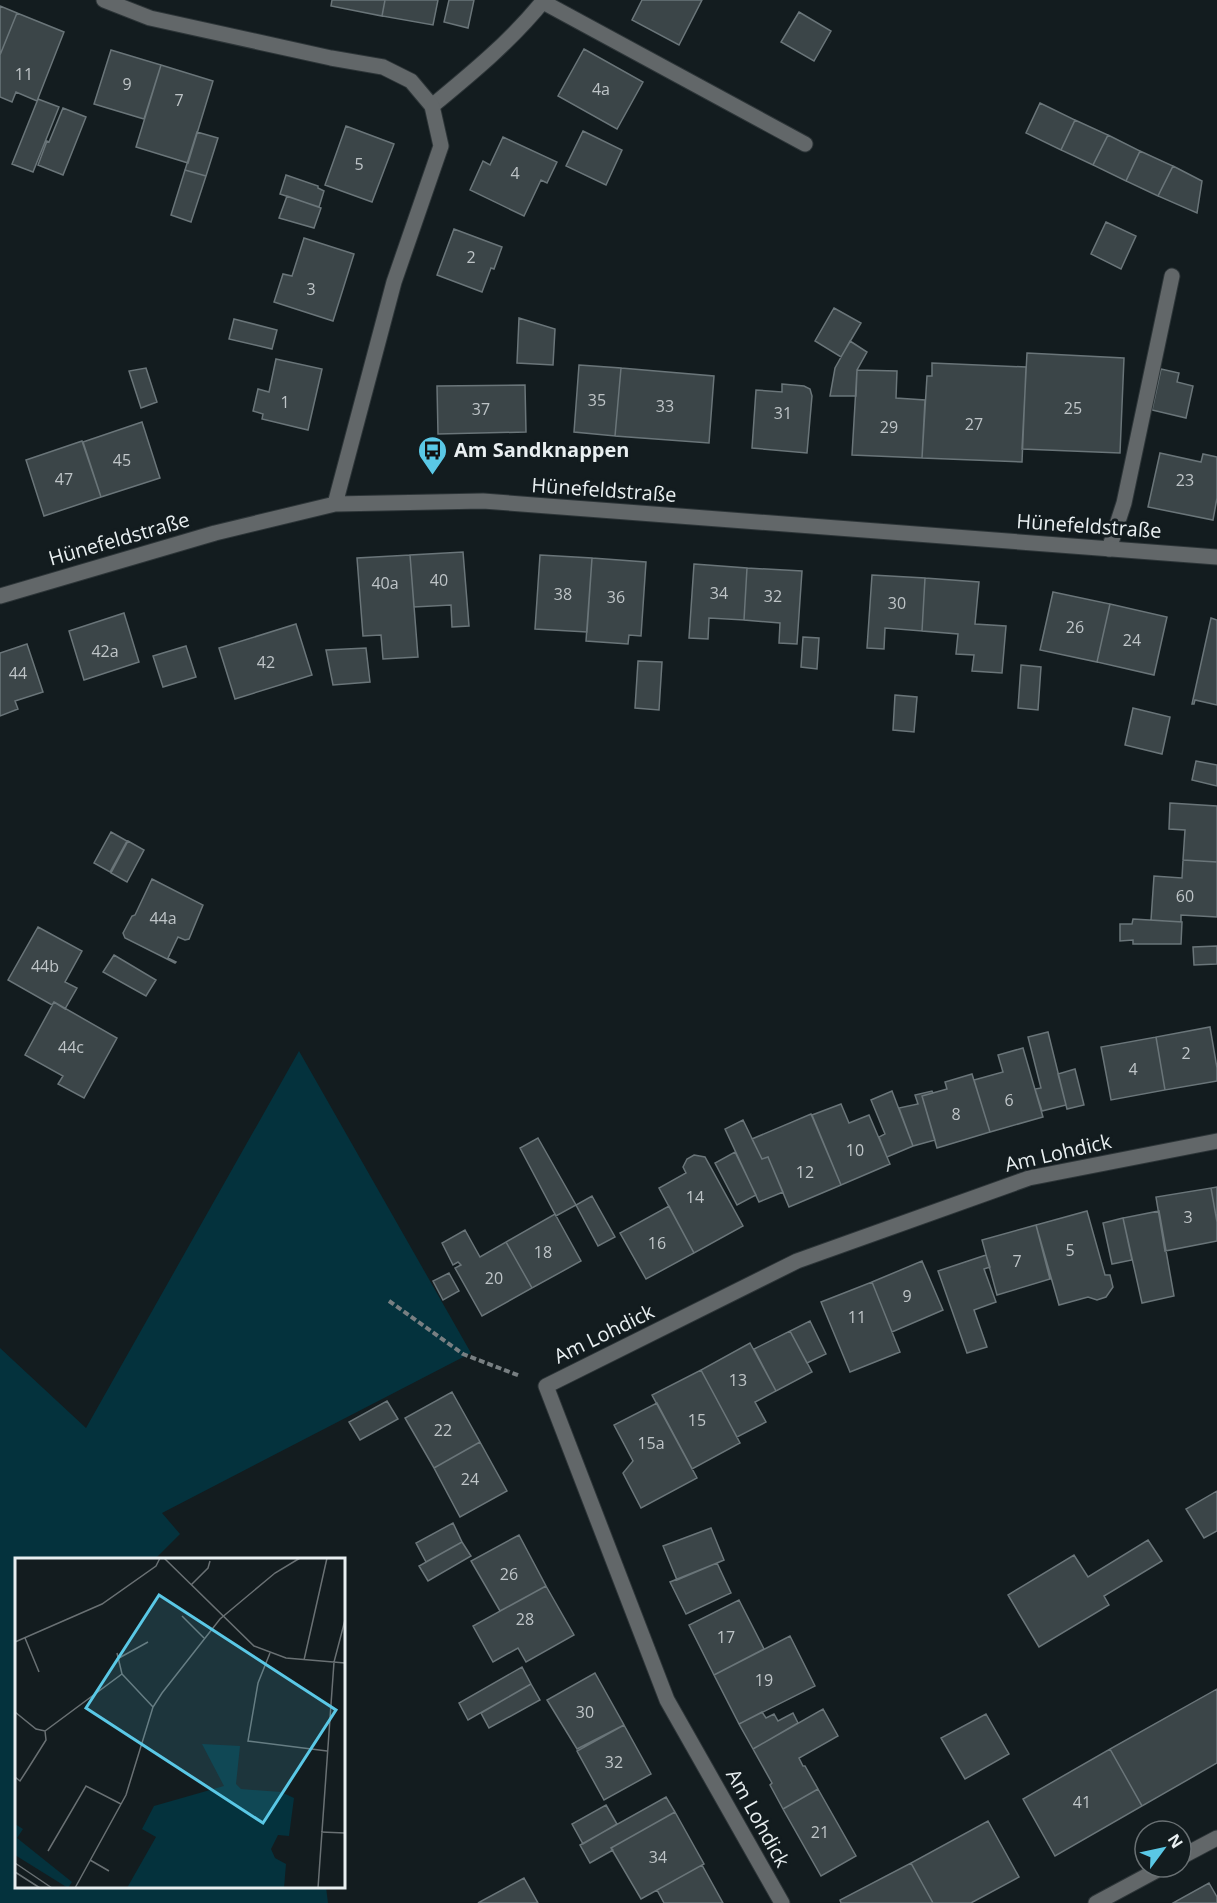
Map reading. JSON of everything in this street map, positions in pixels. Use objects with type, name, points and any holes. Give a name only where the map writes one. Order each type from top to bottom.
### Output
[{"type":"street","points":[[104,0],[150,18],[331,58],[384,67],[411,81],[432,106],[441,146],[394,282],[335,504]]},
{"type":"street","points":[[432,106],[491,57],[527,22],[544,1],[805,144]]},
{"type":"street","points":[[1109,549],[1124,503],[1172,276]]},
{"type":"street","name":"Hünefeldstraße","points":[[0,596],[215,533],[335,504],[483,501],[1217,557]]},
{"type":"street","name":"Am Lohdick","points":[[782,1903],[667,1700],[546,1386],[808,1257],[1029,1178],[1217,1140]]},
{"type":"street","points":[[1193,1851],[1217,1838]]},
{"type":"street","points":[[1096,1903],[1141,1879]]},
{"type":"path","points":[[389,1301],[463,1354],[546,1386]]},
{"type":"shaded area","points":[[299,1051],[471,1353],[162,1513],[180,1534],[156,1558],[15,1558],[15,1888],[326,1888],[328,1903],[0,1903],[0,1348],[86,1428]]},
{"type":"building","points":[[332,0],[385,0],[382,16],[331,6]]},
{"type":"building","points":[[385,0],[438,0],[433,25],[382,16]]},
{"type":"building","points":[[449,0],[474,0],[468,28],[444,22]]},
{"type":"building","points":[[642,0],[702,0],[679,45],[632,20]]},
{"type":"building","points":[[0,6],[17,13],[0,55]]},
{"type":"building","points":[[799,12],[831,31],[814,61],[781,42]]},
{"type":"building","points":[[17,13],[64,32],[37,101],[16,92],[12,102],[0,97],[0,55]]},
{"type":"building","points":[[584,49],[643,82],[617,129],[558,96]]},
{"type":"building","points":[[111,50],[161,65],[144,119],[94,104]]},
{"type":"building","points":[[161,65],[213,81],[188,163],[136,147]]},
{"type":"building","points":[[38,99],[59,107],[33,172],[12,164]]},
{"type":"building","points":[[1040,103],[1075,120],[1061,150],[1026,133]]},
{"type":"building","points":[[63,108],[86,117],[63,175],[38,165]]},
{"type":"building","points":[[1075,120],[1108,135],[1093,165],[1061,150]]},
{"type":"building","points":[[346,126],[394,144],[372,202],[325,185]]},
{"type":"building","points":[[583,131],[622,150],[606,185],[566,166]]},
{"type":"building","points":[[197,132],[218,138],[206,176],[185,170]]},
{"type":"building","points":[[1108,135],[1140,151],[1126,181],[1093,165]]},
{"type":"building","points":[[503,137],[557,162],[547,183],[541,180],[524,216],[470,190],[483,161],[490,165]]},
{"type":"building","points":[[1140,151],[1173,166],[1158,196],[1126,181]]},
{"type":"building","points":[[1173,166],[1202,181],[1197,213],[1158,196]]},
{"type":"building","points":[[185,170],[206,176],[191,222],[171,215]]},
{"type":"building","points":[[286,175],[318,186],[324,191],[319,207],[280,194]]},
{"type":"building","points":[[287,196],[321,208],[314,228],[279,218]]},
{"type":"building","points":[[1106,222],[1136,236],[1121,269],[1091,254]]},
{"type":"building","points":[[454,229],[502,247],[482,292],[437,275]]},
{"type":"building","points":[[304,238],[354,254],[333,321],[274,302],[283,274],[292,276]]},
{"type":"building","points":[[834,308],[861,323],[841,357],[815,341]]},
{"type":"building","points":[[519,318],[555,329],[553,365],[517,363]]},
{"type":"building","points":[[234,319],[277,330],[272,349],[229,339]]},
{"type":"building","points":[[850,341],[867,352],[857,370],[856,396],[830,396],[835,368]]},
{"type":"building","points":[[1027,353],[1124,358],[1120,453],[1022,449]]},
{"type":"building","points":[[276,359],[322,369],[308,430],[262,419],[263,414],[253,411],[258,389],[269,392]]},
{"type":"building","points":[[932,363],[1026,367],[1022,462],[922,458],[927,376],[932,376]]},
{"type":"building","points":[[579,365],[621,368],[615,436],[574,432]]},
{"type":"building","points":[[146,368],[157,402],[141,408],[129,371]]},
{"type":"building","points":[[621,368],[714,376],[709,443],[615,436]]},
{"type":"building","points":[[1161,369],[1179,373],[1177,382],[1193,386],[1186,418],[1152,410]]},
{"type":"building","points":[[857,370],[897,371],[896,398],[925,400],[922,458],[852,455]]},
{"type":"building","points":[[782,384],[804,386],[810,389],[812,396],[807,453],[752,448],[756,390],[782,392]]},
{"type":"building","points":[[525,385],[526,432],[438,434],[437,386]]},
{"type":"building","points":[[142,422],[160,478],[101,497],[83,442]]},
{"type":"building","points":[[82,441],[101,497],[44,516],[26,460]]},
{"type":"building","points":[[1160,453],[1201,462],[1203,454],[1217,457],[1217,498],[1213,520],[1148,507]]},
{"type":"building","points":[[463,552],[469,626],[452,627],[451,605],[414,607],[410,555]]},
{"type":"building","points":[[410,555],[418,657],[383,659],[381,635],[363,636],[357,558]]},
{"type":"building","points":[[540,555],[592,558],[587,632],[535,629]]},
{"type":"building","points":[[592,558],[646,562],[641,636],[629,635],[628,644],[586,641]]},
{"type":"building","points":[[694,564],[747,568],[744,620],[709,618],[708,639],[689,638]]},
{"type":"building","points":[[747,568],[802,571],[797,644],[779,643],[780,623],[744,620]]},
{"type":"building","points":[[872,575],[925,578],[922,631],[885,628],[884,649],[867,648]]},
{"type":"building","points":[[925,578],[979,582],[975,624],[1006,626],[1002,673],[972,671],[974,655],[956,654],[958,634],[922,631]]},
{"type":"building","points":[[1053,592],[1110,604],[1097,662],[1040,650]]},
{"type":"building","points":[[1110,604],[1167,617],[1154,675],[1097,662]]},
{"type":"building","points":[[124,613],[139,662],[84,680],[69,631]]},
{"type":"building","points":[[1211,618],[1217,620],[1217,705],[1195,700],[1192,704]]},
{"type":"building","points":[[296,624],[312,675],[235,699],[219,648]]},
{"type":"building","points":[[803,637],[819,638],[817,669],[801,667]]},
{"type":"building","points":[[27,644],[43,692],[15,701],[18,709],[0,716],[0,653]]},
{"type":"building","points":[[186,646],[196,677],[163,687],[153,656]]},
{"type":"building","points":[[366,648],[370,682],[333,685],[326,650]]},
{"type":"building","points":[[638,661],[662,662],[659,710],[635,708]]},
{"type":"building","points":[[1021,665],[1041,667],[1038,710],[1018,708]]},
{"type":"building","points":[[895,695],[917,697],[914,732],[893,730]]},
{"type":"building","points":[[1133,708],[1170,717],[1162,754],[1125,745]]},
{"type":"building","points":[[1196,761],[1217,765],[1217,786],[1192,780]]},
{"type":"building","points":[[1170,803],[1217,806],[1217,862],[1183,860],[1185,830],[1169,829]]},
{"type":"building","points":[[111,832],[127,841],[110,872],[94,863]]},
{"type":"building","points":[[128,841],[144,850],[127,882],[111,873]]},
{"type":"building","points":[[1183,860],[1217,862],[1217,917],[1181,915],[1181,922],[1151,920],[1154,876],[1182,878]]},
{"type":"building","points":[[152,879],[203,905],[189,939],[178,937],[168,958],[175,963],[125,938],[123,933],[132,916],[135,915]]},
{"type":"building","points":[[1133,919],[1182,922],[1181,944],[1133,944],[1133,940],[1120,941],[1120,924],[1132,924]]},
{"type":"building","points":[[38,927],[82,951],[65,982],[77,988],[65,1009],[54,1002],[52,1005],[8,980]]},
{"type":"building","points":[[1217,946],[1217,964],[1194,965],[1193,947]]},
{"type":"building","points":[[114,955],[156,980],[146,996],[103,972]]},
{"type":"building","points":[[54,1002],[117,1038],[84,1098],[58,1084],[63,1076],[25,1055]]},
{"type":"building","points":[[1210,1027],[1217,1081],[1165,1090],[1156,1037]]},
{"type":"building","points":[[1048,1032],[1066,1105],[1042,1111],[1035,1089],[1041,1088],[1028,1037]]},
{"type":"building","points":[[1156,1037],[1165,1090],[1111,1100],[1101,1047]]},
{"type":"building","points":[[1023,1048],[1043,1117],[990,1132],[974,1080],[1003,1072],[998,1055]]},
{"type":"building","points":[[1075,1069],[1084,1105],[1067,1109],[1058,1074]]},
{"type":"building","points":[[972,1074],[990,1132],[937,1148],[922,1096],[947,1089],[945,1082]]},
{"type":"building","points":[[892,1091],[913,1146],[887,1157],[879,1137],[885,1134],[871,1100]]},
{"type":"building","points":[[932,1091],[933,1093],[922,1096],[935,1140],[913,1146],[899,1108],[918,1104],[915,1095]]},
{"type":"building","points":[[841,1104],[849,1123],[869,1115],[890,1164],[841,1185],[812,1115]]},
{"type":"building","points":[[811,1114],[841,1185],[789,1207],[768,1157],[762,1159],[752,1139]]},
{"type":"building","points":[[743,1120],[762,1159],[768,1157],[783,1192],[759,1202],[725,1129]]},
{"type":"building","points":[[538,1138],[576,1205],[556,1216],[520,1148]]},
{"type":"building","points":[[735,1152],[756,1195],[737,1205],[715,1163]]},
{"type":"building","points":[[694,1155],[705,1157],[743,1226],[694,1253],[659,1188],[686,1173],[683,1167],[687,1159]]},
{"type":"building","points":[[1217,1187],[1217,1222],[1211,1188]]},
{"type":"building","points":[[1211,1188],[1217,1222],[1217,1241],[1165,1251],[1156,1197]]},
{"type":"building","points":[[592,1196],[615,1237],[598,1246],[576,1205]]},
{"type":"building","points":[[669,1206],[694,1253],[646,1279],[620,1233]]},
{"type":"building","points":[[1087,1211],[1105,1275],[1110,1275],[1113,1287],[1106,1297],[1097,1300],[1088,1297],[1059,1305],[1036,1225]]},
{"type":"building","points":[[1159,1211],[1174,1296],[1142,1303],[1123,1218]]},
{"type":"building","points":[[555,1214],[581,1261],[532,1288],[506,1242]]},
{"type":"building","points":[[1123,1218],[1132,1260],[1112,1264],[1103,1223]]},
{"type":"building","points":[[1036,1225],[1050,1279],[997,1295],[982,1240]]},
{"type":"building","points":[[465,1230],[480,1257],[506,1242],[532,1288],[482,1316],[455,1268],[461,1265],[458,1262],[453,1265],[442,1243]]},
{"type":"building","points":[[986,1255],[990,1267],[984,1269],[996,1302],[974,1310],[987,1347],[967,1353],[938,1271]]},
{"type":"building","points":[[922,1261],[943,1310],[892,1332],[872,1282]]},
{"type":"building","points":[[449,1273],[459,1291],[443,1300],[433,1281]]},
{"type":"building","points":[[872,1282],[900,1352],[850,1372],[821,1302]]},
{"type":"building","points":[[810,1321],[826,1354],[807,1363],[790,1331]]},
{"type":"building","points":[[790,1331],[812,1372],[776,1391],[754,1349]]},
{"type":"building","points":[[750,1343],[776,1391],[755,1402],[766,1422],[737,1437],[701,1370]]},
{"type":"building","points":[[701,1370],[740,1443],[692,1469],[652,1395]]},
{"type":"building","points":[[452,1392],[480,1442],[434,1468],[405,1418]]},
{"type":"building","points":[[387,1401],[398,1419],[360,1440],[349,1422]]},
{"type":"building","points":[[657,1403],[697,1478],[641,1508],[623,1473],[633,1461],[614,1425]]},
{"type":"building","points":[[480,1442],[507,1491],[460,1517],[434,1468]]},
{"type":"building","points":[[1217,1491],[1217,1531],[1204,1538],[1186,1509]]},
{"type":"building","points":[[453,1523],[462,1542],[426,1562],[416,1543]]},
{"type":"building","points":[[711,1528],[724,1560],[677,1580],[663,1546]]},
{"type":"building","points":[[519,1535],[546,1586],[500,1611],[471,1561]]},
{"type":"building","points":[[1148,1540],[1162,1561],[1104,1596],[1109,1605],[1039,1647],[1008,1595],[1074,1555],[1088,1577]]},
{"type":"building","points":[[462,1542],[471,1556],[428,1581],[419,1566]]},
{"type":"building","points":[[717,1563],[731,1593],[686,1614],[670,1582]]},
{"type":"building","points":[[546,1586],[574,1635],[526,1662],[518,1648],[493,1662],[473,1626]]},
{"type":"building","points":[[739,1600],[764,1649],[714,1675],[689,1625]]},
{"type":"building","points":[[790,1636],[815,1686],[739,1724],[714,1675]]},
{"type":"building","points":[[522,1667],[531,1684],[468,1720],[459,1703]]},
{"type":"building","points":[[595,1673],[624,1725],[577,1749],[547,1700]]},
{"type":"building","points":[[531,1684],[540,1700],[489,1728],[481,1713]]},
{"type":"building","points":[[1217,1689],[1217,1763],[1142,1806],[1110,1749]]},
{"type":"building","points":[[823,1709],[838,1736],[799,1758],[818,1789],[783,1809],[753,1749]]},
{"type":"building","points":[[762,1712],[766,1718],[774,1714],[778,1721],[793,1713],[798,1723],[753,1749],[739,1724]]},
{"type":"building","points":[[986,1714],[1009,1754],[965,1779],[941,1738]]},
{"type":"building","points":[[624,1725],[651,1774],[604,1800],[577,1751]]},
{"type":"building","points":[[1110,1749],[1142,1806],[1055,1856],[1023,1799]]},
{"type":"building","points":[[818,1789],[856,1856],[821,1876],[783,1809]]},
{"type":"building","points":[[666,1797],[675,1812],[611,1848],[613,1850],[590,1863],[580,1845]]},
{"type":"building","points":[[606,1805],[617,1824],[583,1844],[572,1824]]},
{"type":"building","points":[[675,1812],[704,1864],[641,1899],[611,1848]]},
{"type":"building","points":[[988,1821],[1019,1877],[971,1903],[933,1903],[911,1863]]},
{"type":"building","points":[[911,1863],[933,1903],[841,1903],[840,1900]]},
{"type":"building","points":[[702,1865],[723,1903],[664,1903],[657,1890]]},
{"type":"building","points":[[524,1878],[538,1903],[478,1903]]},
{"type":"building","points":[[1209,1883],[1217,1897],[1217,1903],[1173,1903]]},
{"type":"place","name":"Am Sandknappen","points":[[433,476]]}]
